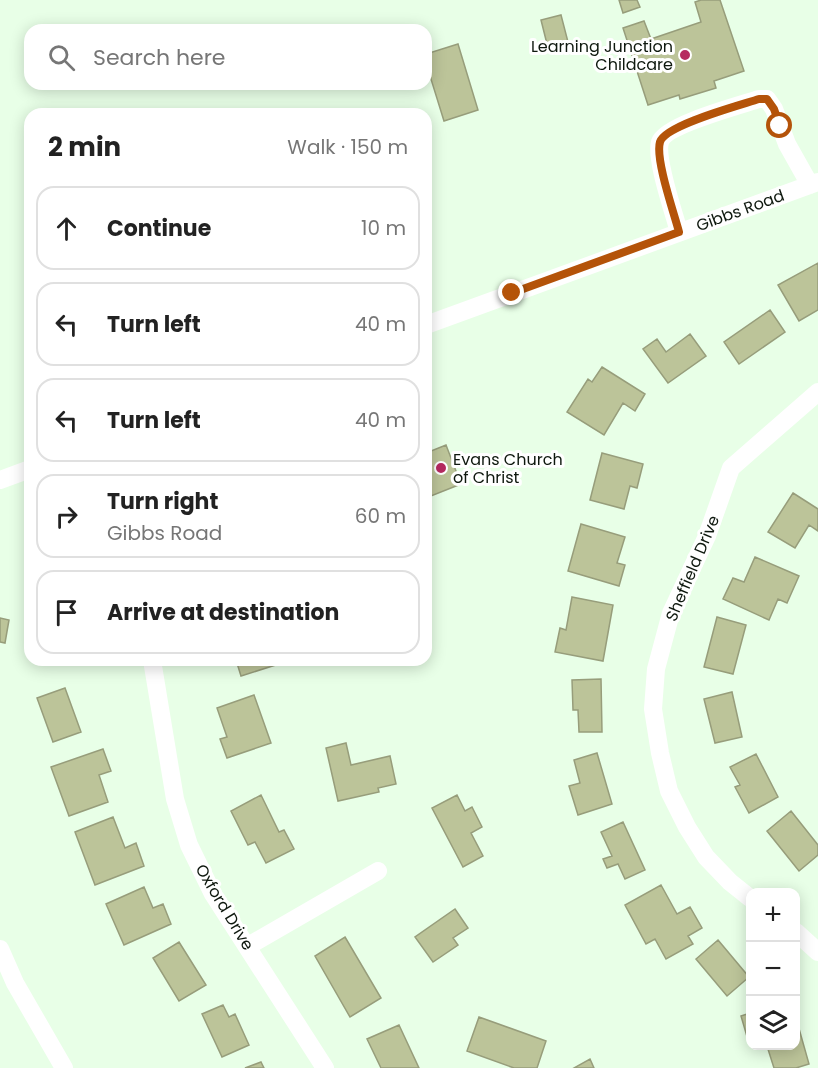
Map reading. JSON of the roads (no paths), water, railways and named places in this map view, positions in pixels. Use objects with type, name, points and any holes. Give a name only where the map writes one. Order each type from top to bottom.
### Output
[{"type":"street","points":[[679,232],[660,159],[660,142],[664,134],[680,126],[759,99],[767,99],[774,109],[787,144],[814,183]]},
{"type":"street","name":"Gibbs Road","points":[[432,323],[814,183]]},
{"type":"street","name":"Sheffield Drive","points":[[746,895],[706,857],[687,827],[669,790],[653,709],[656,669],[670,613],[707,536],[731,468],[818,392]]},
{"type":"street","points":[[0,480],[24,471]]},
{"type":"street","name":"Oxford Drive","points":[[153,666],[175,799],[189,845],[213,894],[248,945],[325,1068]]},
{"type":"street","points":[[248,945],[378,871]]},
{"type":"street","points":[[800,936],[818,952]]},
{"type":"street","points":[[0,949],[15,983],[64,1068]]},
{"type":"place","name":"Learning Junction Childcare","points":[[685,55]]},
{"type":"place","name":"Evans Church of Christ","points":[[441,468]]}]
